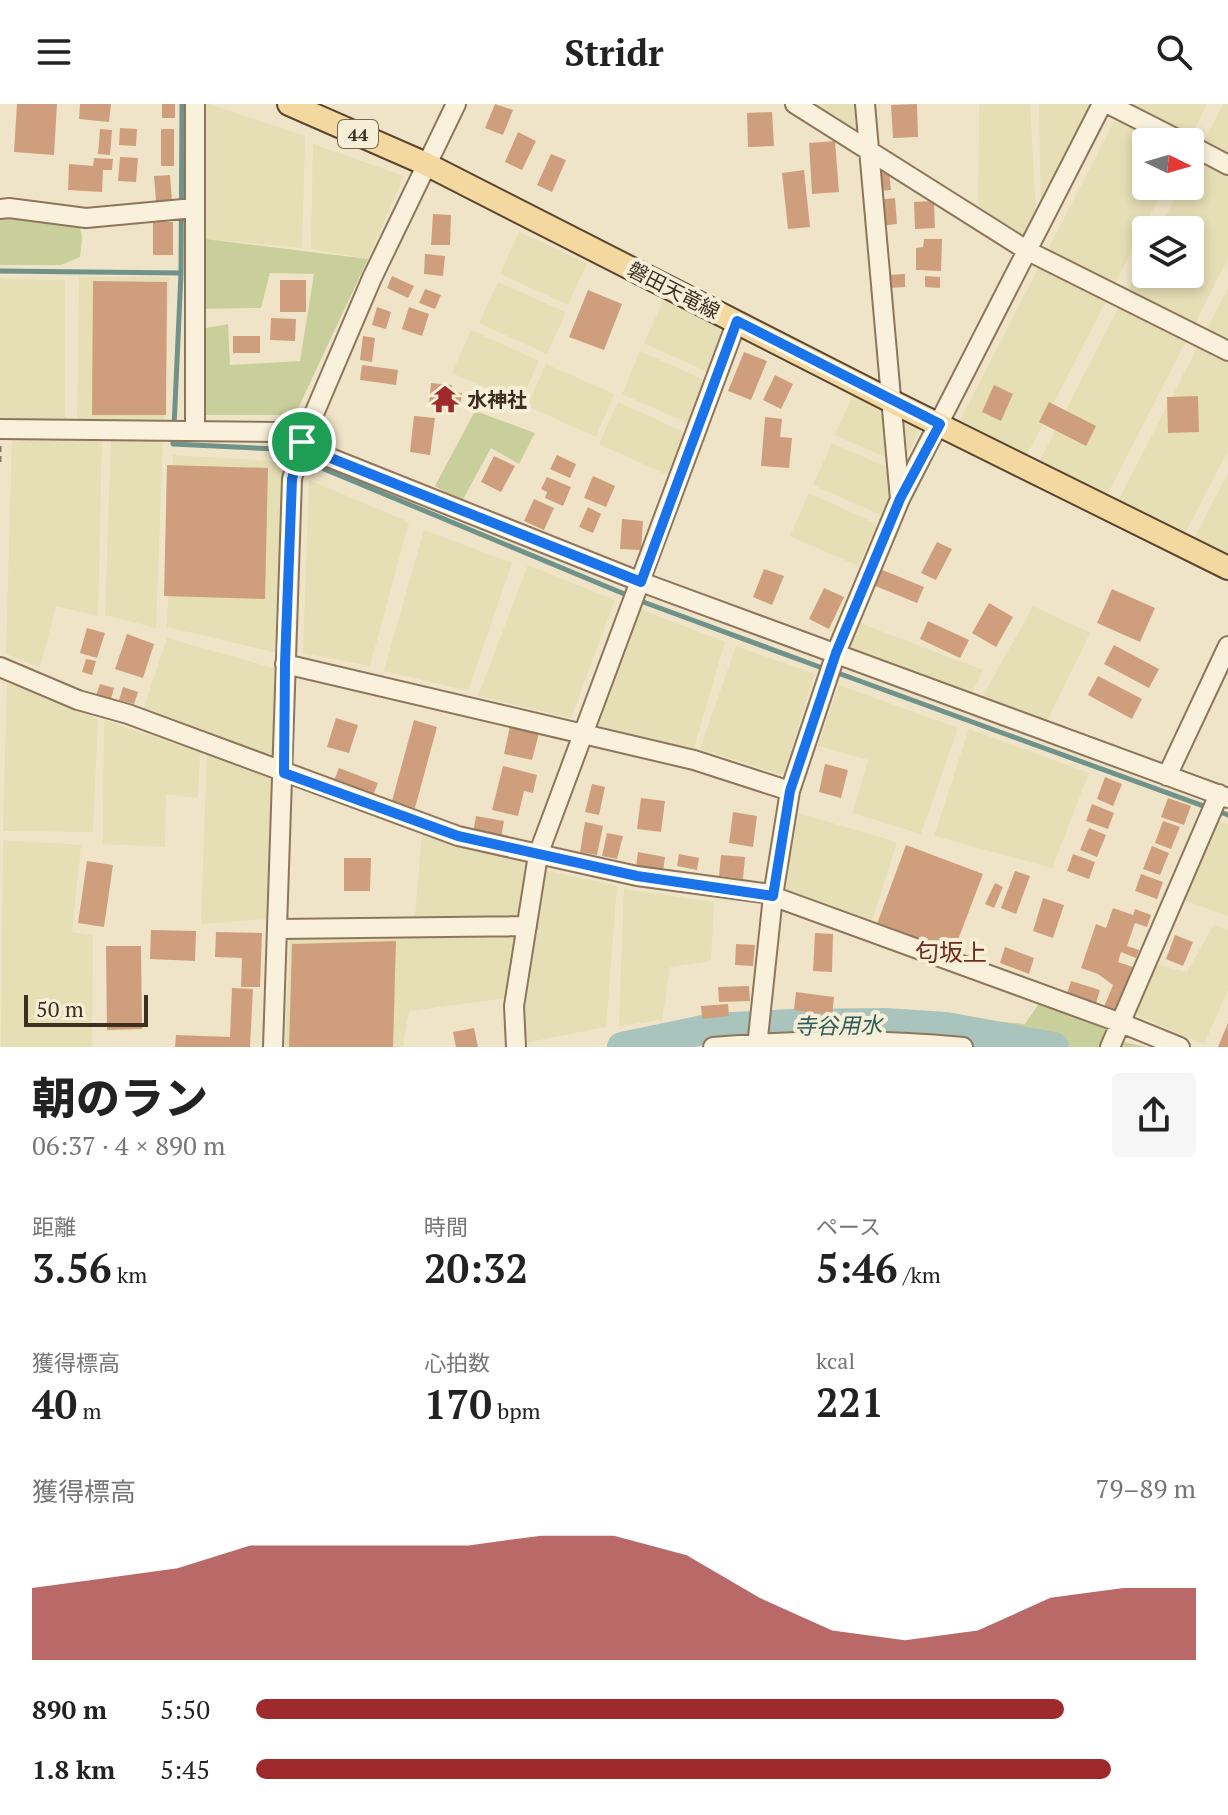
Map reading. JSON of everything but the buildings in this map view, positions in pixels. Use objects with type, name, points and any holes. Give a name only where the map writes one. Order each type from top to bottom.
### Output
[{"type":"main road","name":"磐田天竜線","points":[[289,104],[426,164],[893,402],[1228,568]]},
{"type":"street","points":[[195,104],[195,430]]},
{"type":"street","points":[[273,1047],[292,479],[302,442],[372,278],[456,104]]},
{"type":"street","points":[[795,104],[1028,251],[1228,351]]},
{"type":"street","points":[[865,104],[900,499]]},
{"type":"street","points":[[757,1045],[773,896],[790,791],[836,653],[900,499],[1102,104]]},
{"type":"street","points":[[1108,104],[1155,128]]},
{"type":"street","points":[[1204,152],[1228,165]]},
{"type":"street","points":[[0,209],[86,218],[194,208]]},
{"type":"street","points":[[516,1047],[514,1006],[538,855],[737,321]]},
{"type":"street","points":[[0,429],[281,432],[318,453],[641,582],[1223,796],[1110,1047]]},
{"type":"street","points":[[1167,776],[1228,646]]},
{"type":"street","points":[[285,664],[701,762],[790,791]]},
{"type":"street","points":[[0,667],[78,700],[128,714],[458,836],[637,876],[773,896],[1180,1047]]},
{"type":"street","points":[[277,929],[527,926]]},
{"type":"street","points":[[713,1047],[963,1047]]},
{"type":"shaded area","points":[[195,104],[209,104],[305,136],[302,248],[205,239]]},
{"type":"shaded area","points":[[814,104],[863,104],[866,135]]},
{"type":"shaded area","points":[[979,104],[1030,104],[1037,234],[1022,248],[978,220]]},
{"type":"shaded area","points":[[1039,104],[1098,104],[1041,215]]},
{"type":"shaded area","points":[[1123,104],[1207,104],[1195,128],[1132,128],[1132,200],[1158,200],[1150,216],[1132,216],[1132,250],[1027,455],[960,420]]},
{"type":"shaded area","points":[[1223,104],[1228,104],[1228,259],[1106,497],[1039,462],[1132,281],[1132,288],[1204,288],[1204,216],[1166,216],[1174,200],[1204,200],[1204,141]]},
{"type":"shaded area","points":[[313,144],[404,176],[368,259],[311,249]]},
{"type":"shaded area","points":[[519,232],[587,263],[568,305],[500,274]]},
{"type":"shaded area","points":[[79,277],[169,277],[164,430],[77,430]]},
{"type":"shaded area","points":[[0,279],[65,280],[65,430],[0,429]]},
{"type":"shaded area","points":[[498,282],[566,312],[547,354],[479,323]]},
{"type":"shaded area","points":[[1228,288],[1228,451],[1183,537],[1117,503]]},
{"type":"shaded area","points":[[663,301],[731,332],[712,374],[644,343]]},
{"type":"shaded area","points":[[471,330],[539,361],[520,403],[452,373]]},
{"type":"shaded area","points":[[640,351],[709,382],[690,424],[622,394]]},
{"type":"shaded area","points":[[546,364],[614,394],[596,437],[527,406]]},
{"type":"shaded area","points":[[854,393],[922,423],[903,465],[835,435]]},
{"type":"shaded area","points":[[618,402],[686,433],[667,475],[599,444]]},
{"type":"shaded area","points":[[12,436],[102,437],[98,616],[56,606],[40,667],[6,654]]},
{"type":"shaded area","points":[[163,438],[156,628],[105,615],[111,439]]},
{"type":"shaded area","points":[[832,443],[900,473],[881,515],[813,485]]},
{"type":"shaded area","points":[[173,455],[287,462],[277,653],[167,627]]},
{"type":"shaded area","points":[[1228,473],[1228,561],[1192,542]]},
{"type":"shaded area","points":[[309,480],[409,522],[370,666],[303,653]]},
{"type":"shaded area","points":[[809,493],[877,524],[858,566],[790,536]]},
{"type":"shaded area","points":[[424,530],[512,563],[468,691],[384,671]]},
{"type":"shaded area","points":[[528,565],[615,600],[571,718],[478,696]]},
{"type":"shaded area","points":[[1033,606],[1090,633],[1045,725],[980,701]]},
{"type":"shaded area","points":[[640,609],[725,642],[694,748],[596,728]]},
{"type":"shaded area","points":[[857,622],[983,670],[970,696],[845,650]]},
{"type":"shaded area","points":[[167,638],[274,668],[273,763],[143,710]]},
{"type":"shaded area","points":[[736,646],[815,674],[783,775],[700,749]]},
{"type":"shaded area","points":[[7,683],[98,719],[93,832],[3,831]]},
{"type":"shaded area","points":[[839,685],[958,728],[921,834],[853,813],[868,760],[818,746]]},
{"type":"shaded area","points":[[104,720],[200,752],[198,798],[166,794],[165,847],[103,844]]},
{"type":"shaded area","points":[[969,729],[1089,773],[1052,868],[934,836]]},
{"type":"shaded area","points":[[207,752],[274,778],[267,919],[201,924]]},
{"type":"shaded area","points":[[798,813],[897,842],[872,921],[785,894]]},
{"type":"shaded area","points":[[1219,821],[1228,824],[1228,916],[1175,897]]},
{"type":"shaded area","points":[[422,833],[532,863],[521,920],[415,916]]},
{"type":"shaded area","points":[[3,840],[81,845],[72,932],[93,936],[92,1047],[1,1047]]},
{"type":"shaded area","points":[[545,870],[617,886],[606,1027],[524,1043],[524,987]]},
{"type":"shaded area","points":[[624,889],[714,902],[711,961],[670,967],[662,1020],[619,1026]]},
{"type":"shaded area","points":[[1214,924],[1228,930],[1228,990],[1204,1044],[1126,1011],[1151,963],[1187,972]]},
{"type":"shaded area","points":[[517,929],[508,998],[409,1011],[403,1047],[285,1047],[290,936]]},
{"type":"green space","points":[[0,213],[65,220],[80,228],[80,257],[61,265],[0,265]]},
{"type":"green space","points":[[205,239],[368,259],[295,415],[206,415],[206,328],[228,324],[230,365],[300,361],[314,274],[270,273],[261,308],[194,309]]},
{"type":"green space","points":[[475,411],[535,433],[519,464],[491,448],[462,501],[435,486]]},
{"type":"green space","points":[[1042,999],[1119,1026],[1120,1041],[1146,1047],[979,1047],[873,1031],[872,1010],[1025,1024]]},
{"type":"waterway","points":[[174,427],[181,273],[182,104]]},
{"type":"waterway","points":[[0,271],[181,273]]},
{"type":"waterway","points":[[174,437],[173,444],[276,449],[646,603],[825,669]]},
{"type":"waterway","points":[[835,672],[1228,815]]},
{"type":"waterway","name":"寺谷用水","points":[[622,1047],[713,1028],[885,1023],[946,1027],[1054,1047]]},
{"type":"place","name":"水神社","points":[[445,399]]},
{"type":"district","name":"匂坂上","points":[[951,952]]},
{"type":"route","points":[[737,321],[940,424],[900,499],[836,653],[790,791],[773,896],[637,876],[458,836],[284,773],[292,479],[302,442],[318,453],[641,582],[737,321]]}]
